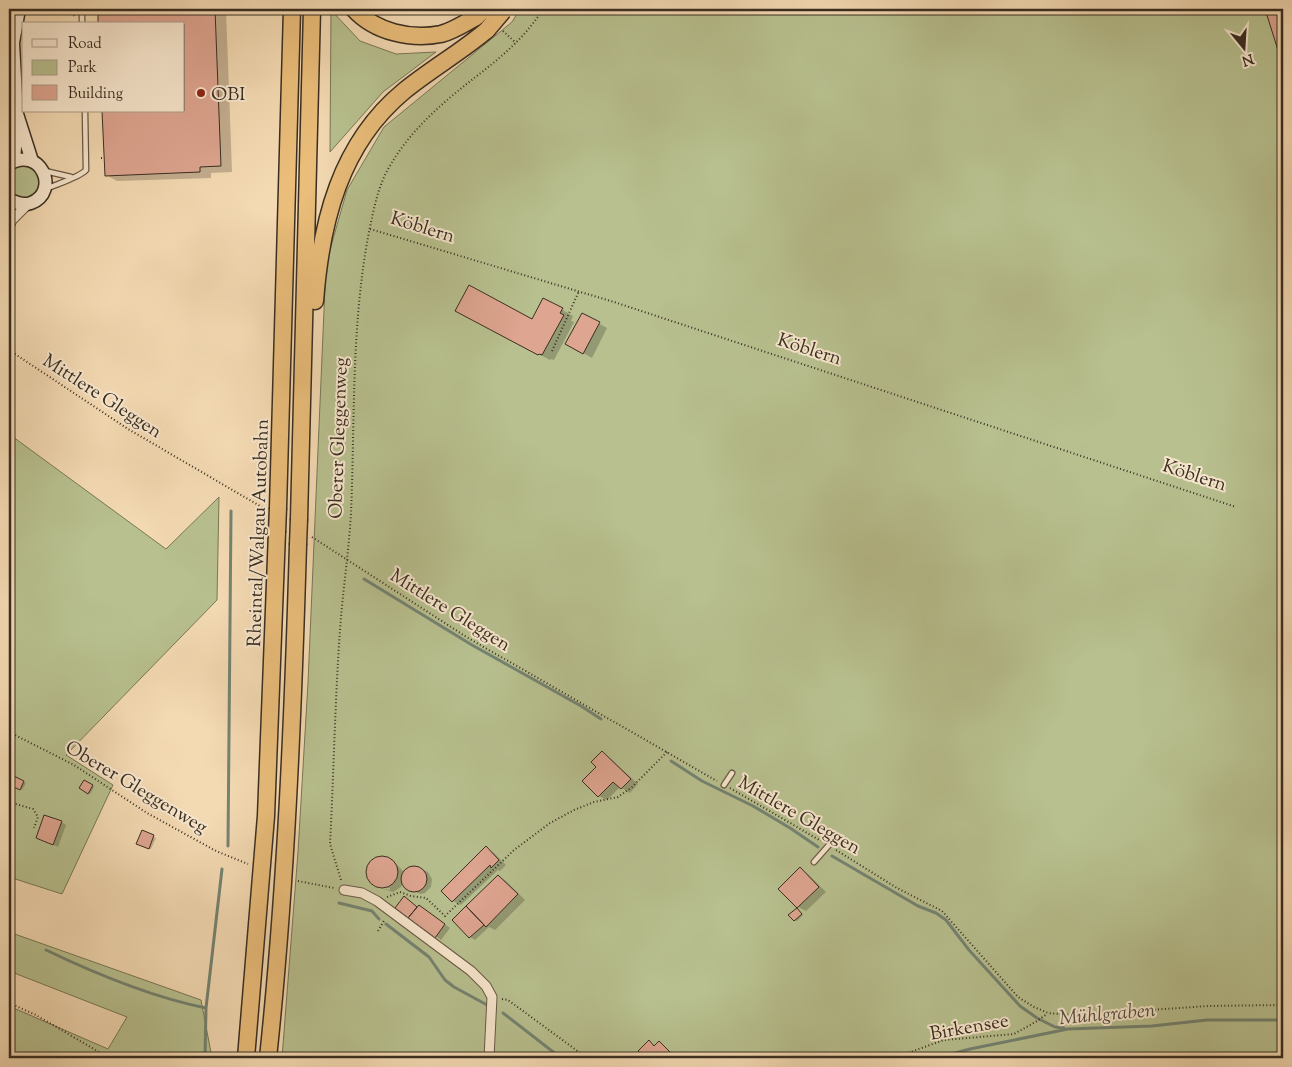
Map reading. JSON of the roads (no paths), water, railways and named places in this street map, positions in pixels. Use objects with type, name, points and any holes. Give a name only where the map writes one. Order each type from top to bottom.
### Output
[{"type":"highway","name":"Rheintal/Walgau Autobahn","points":[[246,1058],[266,826],[278,508],[292,9]]},
{"type":"highway","points":[[268,1058],[274,1003],[288,813],[299,519],[312,9]]},
{"type":"highway","points":[[354,9],[375,25],[396,33],[420,36],[442,33],[480,13]]},
{"type":"highway","points":[[303,357],[314,328],[317,280],[325,225],[344,168],[360,139],[398,97],[431,71],[466,48],[498,19]]},
{"type":"street","points":[[11,224],[28,204],[38,199],[46,184],[43,171],[32,161],[26,159],[11,163],[17,119],[13,43],[20,10]]},
{"type":"street","points":[[17,119],[32,161]]},
{"type":"street","points":[[9,199],[15,203],[28,204]]},
{"type":"street","points":[[9,199],[11,224]]},
{"type":"street","points":[[344,890],[362,893],[377,901],[471,972],[486,986],[492,997],[489,1058]]},
{"type":"lane","points":[[82,9],[82,22]]},
{"type":"lane","points":[[44,190],[81,175],[86,170],[85,112]]},
{"type":"lane","points":[[43,171],[73,177]]},
{"type":"lane","points":[[724,785],[732,773]]},
{"type":"lane","points":[[814,862],[829,845]]},
{"type":"waterway","points":[[228,846],[231,511]]},
{"type":"waterway","points":[[364,579],[472,645],[601,719]]},
{"type":"waterway","points":[[671,761],[702,781],[753,806],[818,847]]},
{"type":"waterway","points":[[832,856],[946,920],[969,950],[1020,1006],[1037,1018],[1055,1027],[1064,1028]]},
{"type":"waterway","points":[[205,1058],[206,1008],[222,869]]},
{"type":"waterway","points":[[339,903],[372,911],[379,919]]},
{"type":"waterway","points":[[386,924],[429,957],[445,980],[489,1006]]},
{"type":"waterway","points":[[46,950],[124,984],[165,998],[206,1008]]},
{"type":"waterway","points":[[503,1013],[561,1058]]},
{"type":"waterway","name":"Mühlgraben","points":[[936,1058],[1068,1029],[1152,1026],[1207,1020],[1283,1020]]},
{"type":"place","name":"OBI","points":[[201,93]]}]
